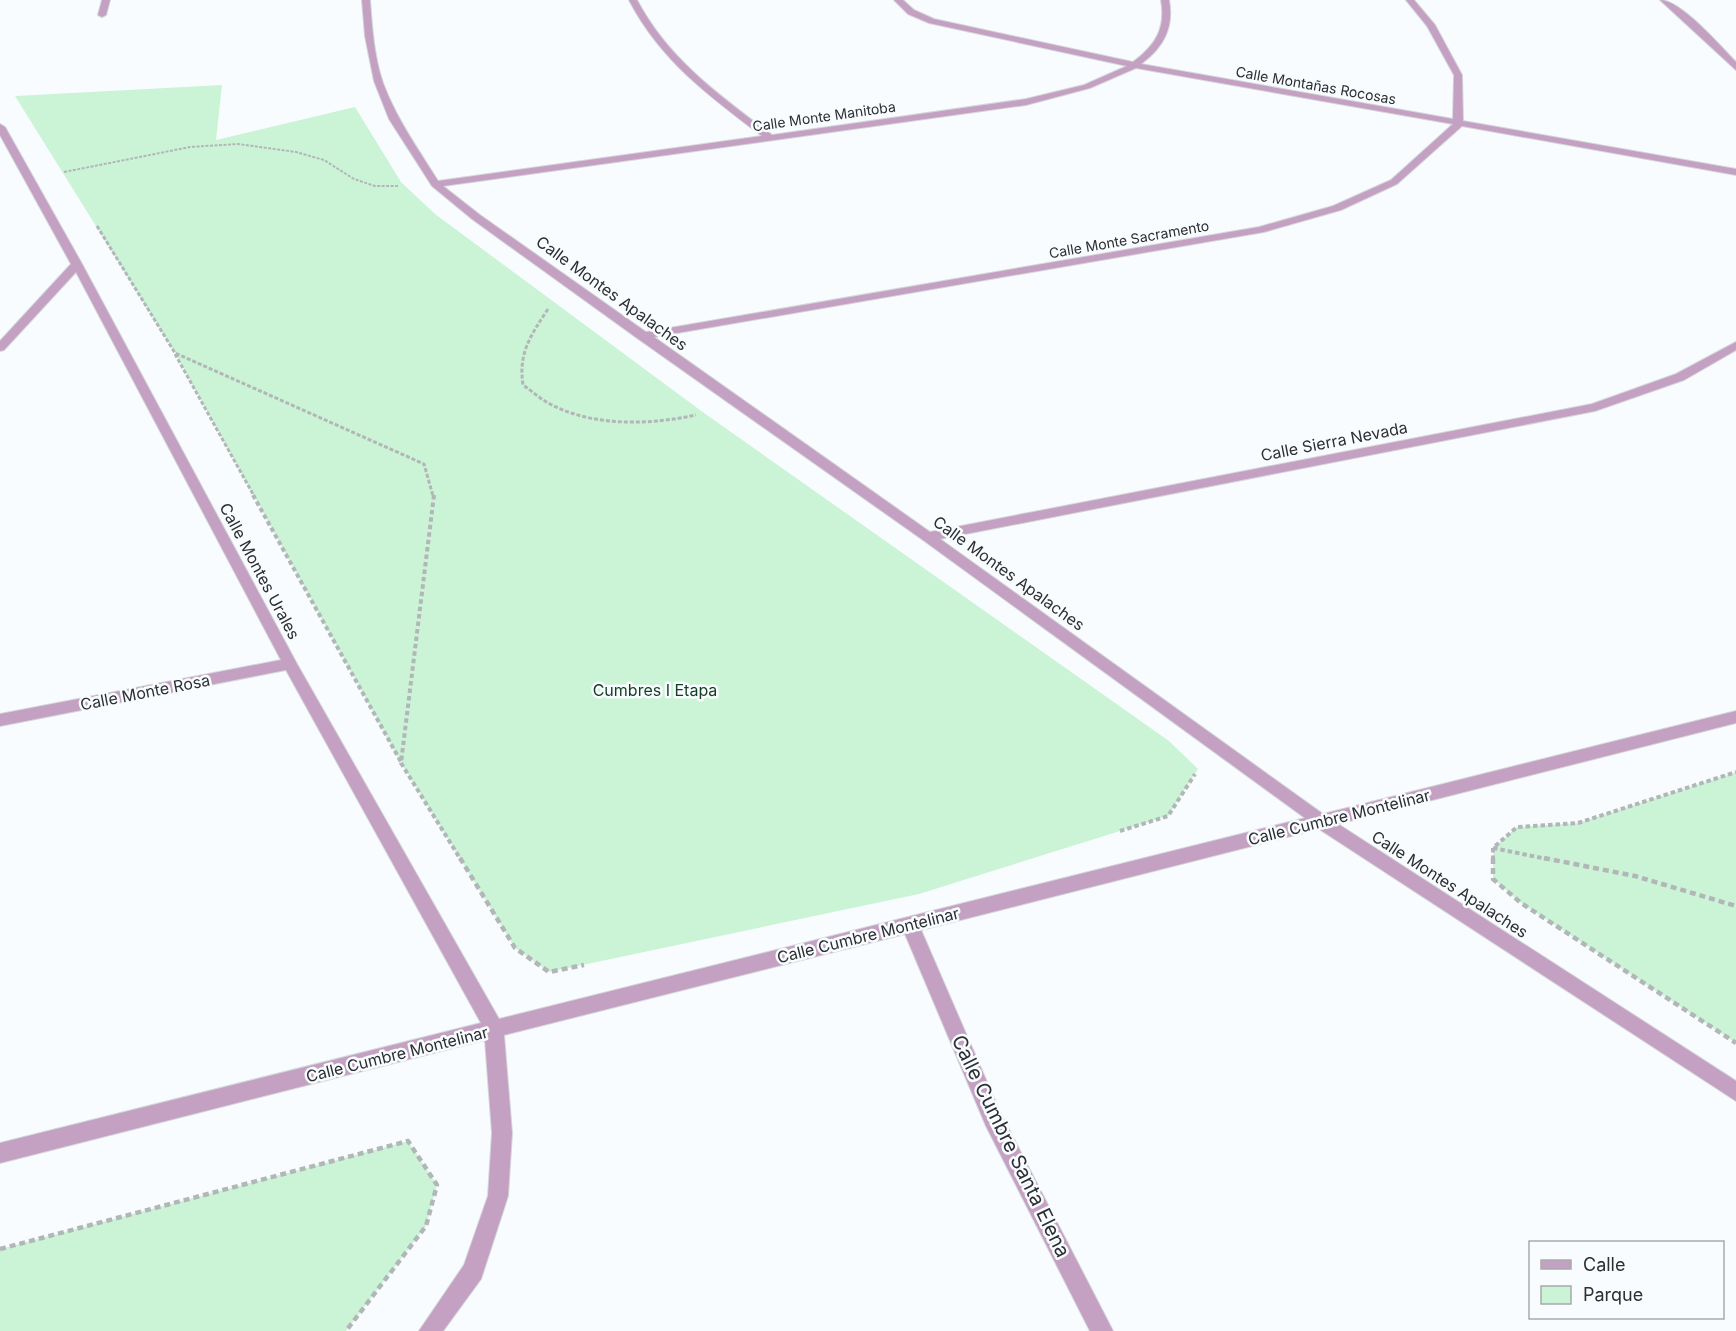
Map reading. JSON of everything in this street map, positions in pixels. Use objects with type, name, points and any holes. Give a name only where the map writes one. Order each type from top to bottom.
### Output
[{"type":"street","points":[[102,15],[106,0]]},
{"type":"street","name":"Calle Montes Apalaches","points":[[366,0],[369,36],[378,81],[394,119],[435,184],[476,217],[928,537],[1321,821],[1736,1092]]},
{"type":"street","points":[[633,0],[644,25],[662,49],[686,72],[769,137]]},
{"type":"street","name":"Calle Montañas Rocosas","points":[[898,0],[910,12],[933,21],[1135,65],[1458,125],[1736,172]]},
{"type":"street","name":"Calle Monte Manitoba","points":[[435,184],[1026,102],[1102,82],[1135,65],[1153,48],[1168,22],[1165,0]]},
{"type":"street","points":[[1410,0],[1431,25],[1458,75],[1458,125]]},
{"type":"street","points":[[1664,0],[1694,25],[1736,67]]},
{"type":"street","name":"Calle Monte Sacramento","points":[[641,336],[1260,230],[1337,208],[1394,182],[1458,125]]},
{"type":"street","name":"Calle Montes Urales","points":[[0,129],[77,264],[290,664],[494,1029]]},
{"type":"street","points":[[0,348],[77,264]]},
{"type":"street","name":"Calle Sierra Nevada","points":[[928,537],[1595,406],[1680,377],[1736,345]]},
{"type":"street","name":"Calle Monte Rosa","points":[[0,720],[290,664]]},
{"type":"street","name":"Calle Cumbre Montelinar","points":[[0,1154],[1736,717]]},
{"type":"street","name":"Calle Cumbre Santa Elena","points":[[910,925],[993,1119],[1102,1331]]},
{"type":"street","points":[[430,1331],[473,1271],[498,1196],[502,1134],[494,1029]]},
{"type":"path","points":[[59,164],[65,174],[189,147],[238,144],[296,152],[324,160],[354,178],[375,186],[406,186]]},
{"type":"path","points":[[96,224],[175,353],[401,763],[515,948],[549,972],[595,963]]},
{"type":"path","points":[[554,301],[525,345],[519,366],[523,385],[550,404],[579,414],[621,422],[673,421],[704,413]]},
{"type":"path","points":[[175,353],[424,465],[434,491],[401,763]]},
{"type":"path","points":[[1112,834],[1168,816],[1198,769]]},
{"type":"path","points":[[1736,772],[1578,823],[1517,827],[1493,848],[1493,879],[1521,903],[1736,1043]]},
{"type":"path","points":[[1493,848],[1635,876],[1736,906]]},
{"type":"path","points":[[0,1249],[408,1141],[437,1185],[426,1226],[346,1331]]},
{"type":"green space","name":"Cumbres I Etapa","points":[[222,85],[216,140],[355,107],[401,182],[435,214],[704,413],[1169,741],[1198,769],[1168,816],[919,894],[549,972],[515,948],[401,763],[175,353],[15,96]]},
{"type":"green space","points":[[1736,772],[1736,1043],[1521,903],[1493,879],[1493,848],[1517,827],[1578,823]]},
{"type":"green space","points":[[408,1141],[437,1185],[426,1226],[346,1331],[0,1331],[0,1249]]}]
